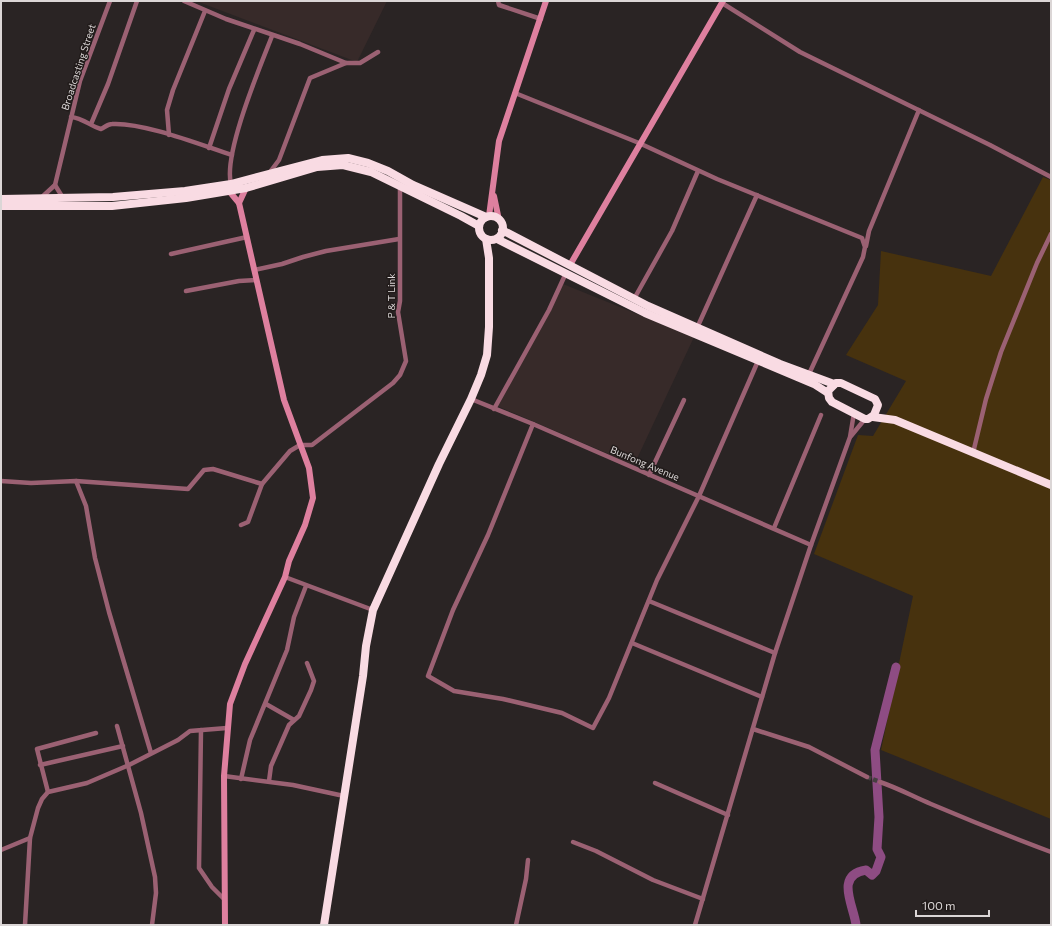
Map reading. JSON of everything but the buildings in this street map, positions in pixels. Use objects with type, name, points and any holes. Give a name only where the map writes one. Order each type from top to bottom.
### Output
[{"type":"highway","points":[[1,206],[112,206],[230,189],[269,174],[322,160],[348,158],[368,163],[382,168],[412,185],[487,217],[499,220],[502,230],[634,299],[780,364],[834,384],[841,382],[875,399],[878,405],[895,420],[1051,485]]},
{"type":"highway","points":[[1,200],[113,197],[246,188],[317,167],[343,165],[371,172],[400,185],[479,226]]},
{"type":"highway","points":[[487,217],[479,226],[480,234],[566,273],[645,313],[814,384],[828,393],[832,402],[854,413],[869,418],[895,420]]},
{"type":"highway","points":[[324,925],[332,867],[345,796],[366,646],[373,610],[481,375],[487,355],[489,327],[489,258],[492,239],[502,230]]},
{"type":"highway","points":[[828,393],[834,384]]},
{"type":"highway","points":[[869,418],[877,410],[878,405]]},
{"type":"street","name":"Broadcasting Street","points":[[55,186],[80,81],[110,1]]},
{"type":"street","points":[[91,124],[108,84],[137,1]]},
{"type":"street","points":[[184,1],[254,30],[300,44],[346,63],[360,63],[378,52]]},
{"type":"street","points":[[498,1],[499,5],[541,19]]},
{"type":"street","points":[[487,217],[494,192],[499,141],[546,1]]},
{"type":"street","points":[[570,265],[639,143],[722,2],[793,48],[1051,177]]},
{"type":"street","points":[[169,135],[167,110],[173,90],[205,10]]},
{"type":"street","points":[[209,148],[229,89],[254,30]]},
{"type":"street","points":[[224,925],[224,776],[230,704],[245,664],[285,577],[289,561],[305,525],[313,498],[309,468],[284,400],[239,203],[230,189],[228,175],[244,110],[272,36]]},
{"type":"street","points":[[269,174],[279,160],[310,78],[346,63]]},
{"type":"street","points":[[516,93],[639,143],[698,170],[862,238],[865,247]]},
{"type":"street","points":[[809,374],[863,257],[869,231],[919,110]]},
{"type":"street","points":[[71,117],[84,120],[101,129],[110,124],[128,125],[169,135],[232,155]]},
{"type":"street","points":[[634,299],[672,231],[698,170]]},
{"type":"street","name":"P & T Link","points":[[300,445],[312,445],[393,383],[400,375],[406,362],[398,312],[400,300],[400,185]]},
{"type":"street","points":[[42,198],[55,186],[63,198]]},
{"type":"street","points":[[239,203],[246,188]]},
{"type":"street","points":[[494,192],[499,220]]},
{"type":"street","points":[[697,328],[757,195]]},
{"type":"street","points":[[973,453],[986,399],[1002,352],[1037,263],[1051,234]]},
{"type":"street","points":[[171,254],[247,237]]},
{"type":"street","points":[[254,270],[282,264],[326,251],[399,238]]},
{"type":"street","points":[[494,409],[548,310],[566,273]]},
{"type":"street","points":[[186,291],[239,281],[257,280]]},
{"type":"street","points":[[533,424],[488,534],[453,610],[428,676],[454,691],[503,699],[562,713],[593,728],[609,698],[649,601],[669,556],[699,496],[758,361]]},
{"type":"street","name":"Bunfong Avenue","points":[[471,399],[533,424],[811,545]]},
{"type":"street","points":[[649,475],[684,400]]},
{"type":"street","points":[[697,924],[775,654],[811,545],[850,437],[854,413]]},
{"type":"street","points":[[774,528],[821,415]]},
{"type":"street","points":[[850,437],[869,418]]},
{"type":"street","points":[[242,525],[248,522],[262,484],[290,451],[300,445]]},
{"type":"street","points":[[1,481],[31,483],[76,480],[188,489],[204,470],[212,469],[262,484]]},
{"type":"street","points":[[76,480],[86,506],[95,558],[109,612],[151,753]]},
{"type":"street","points":[[285,577],[373,610]]},
{"type":"street","points":[[241,778],[250,740],[287,650],[294,617],[306,586]]},
{"type":"street","points":[[649,601],[775,654]]},
{"type":"street","points":[[632,643],[762,697]]},
{"type":"street","points":[[269,781],[271,766],[289,725],[299,716],[306,703],[314,681],[307,662]]},
{"type":"street","points":[[266,704],[294,720]]},
{"type":"street","points":[[117,726],[129,765],[155,877],[156,893],[152,925]]},
{"type":"street","points":[[25,925],[30,838],[38,808],[42,799],[48,792],[87,783],[129,765],[178,740],[190,731],[227,728]]},
{"type":"street","points":[[753,729],[809,747],[867,777]]},
{"type":"street","points":[[201,730],[198,868],[212,887],[224,898]]},
{"type":"street","points":[[48,792],[37,749],[96,733]]},
{"type":"street","points":[[40,765],[123,746]]},
{"type":"street","points":[[224,776],[269,781],[345,796]]},
{"type":"street","points":[[655,782],[728,815]]},
{"type":"street","points":[[880,782],[901,789],[926,802],[959,816],[1051,852]]},
{"type":"street","points":[[1,850],[30,838]]},
{"type":"street","points":[[573,842],[596,851],[653,880],[703,899]]},
{"type":"street","points":[[516,925],[526,879],[528,860]]},
{"type":"shaded area","points":[[196,1],[387,1],[357,62]]},
{"type":"shaded area","points":[[1043,177],[1051,180],[1051,819],[881,750],[913,596],[814,554],[858,435],[873,436],[906,381],[846,355],[878,305],[881,251],[991,276]]},
{"type":"shaded area","points":[[563,284],[694,337],[634,465],[495,405]]},
{"type":"waterway","points":[[856,925],[848,892],[848,885],[851,878],[856,873],[866,870],[872,875],[876,871],[881,857],[877,849],[879,817],[875,750],[896,667]]},
{"type":"tunnel","points":[[867,777],[880,782]]}]
